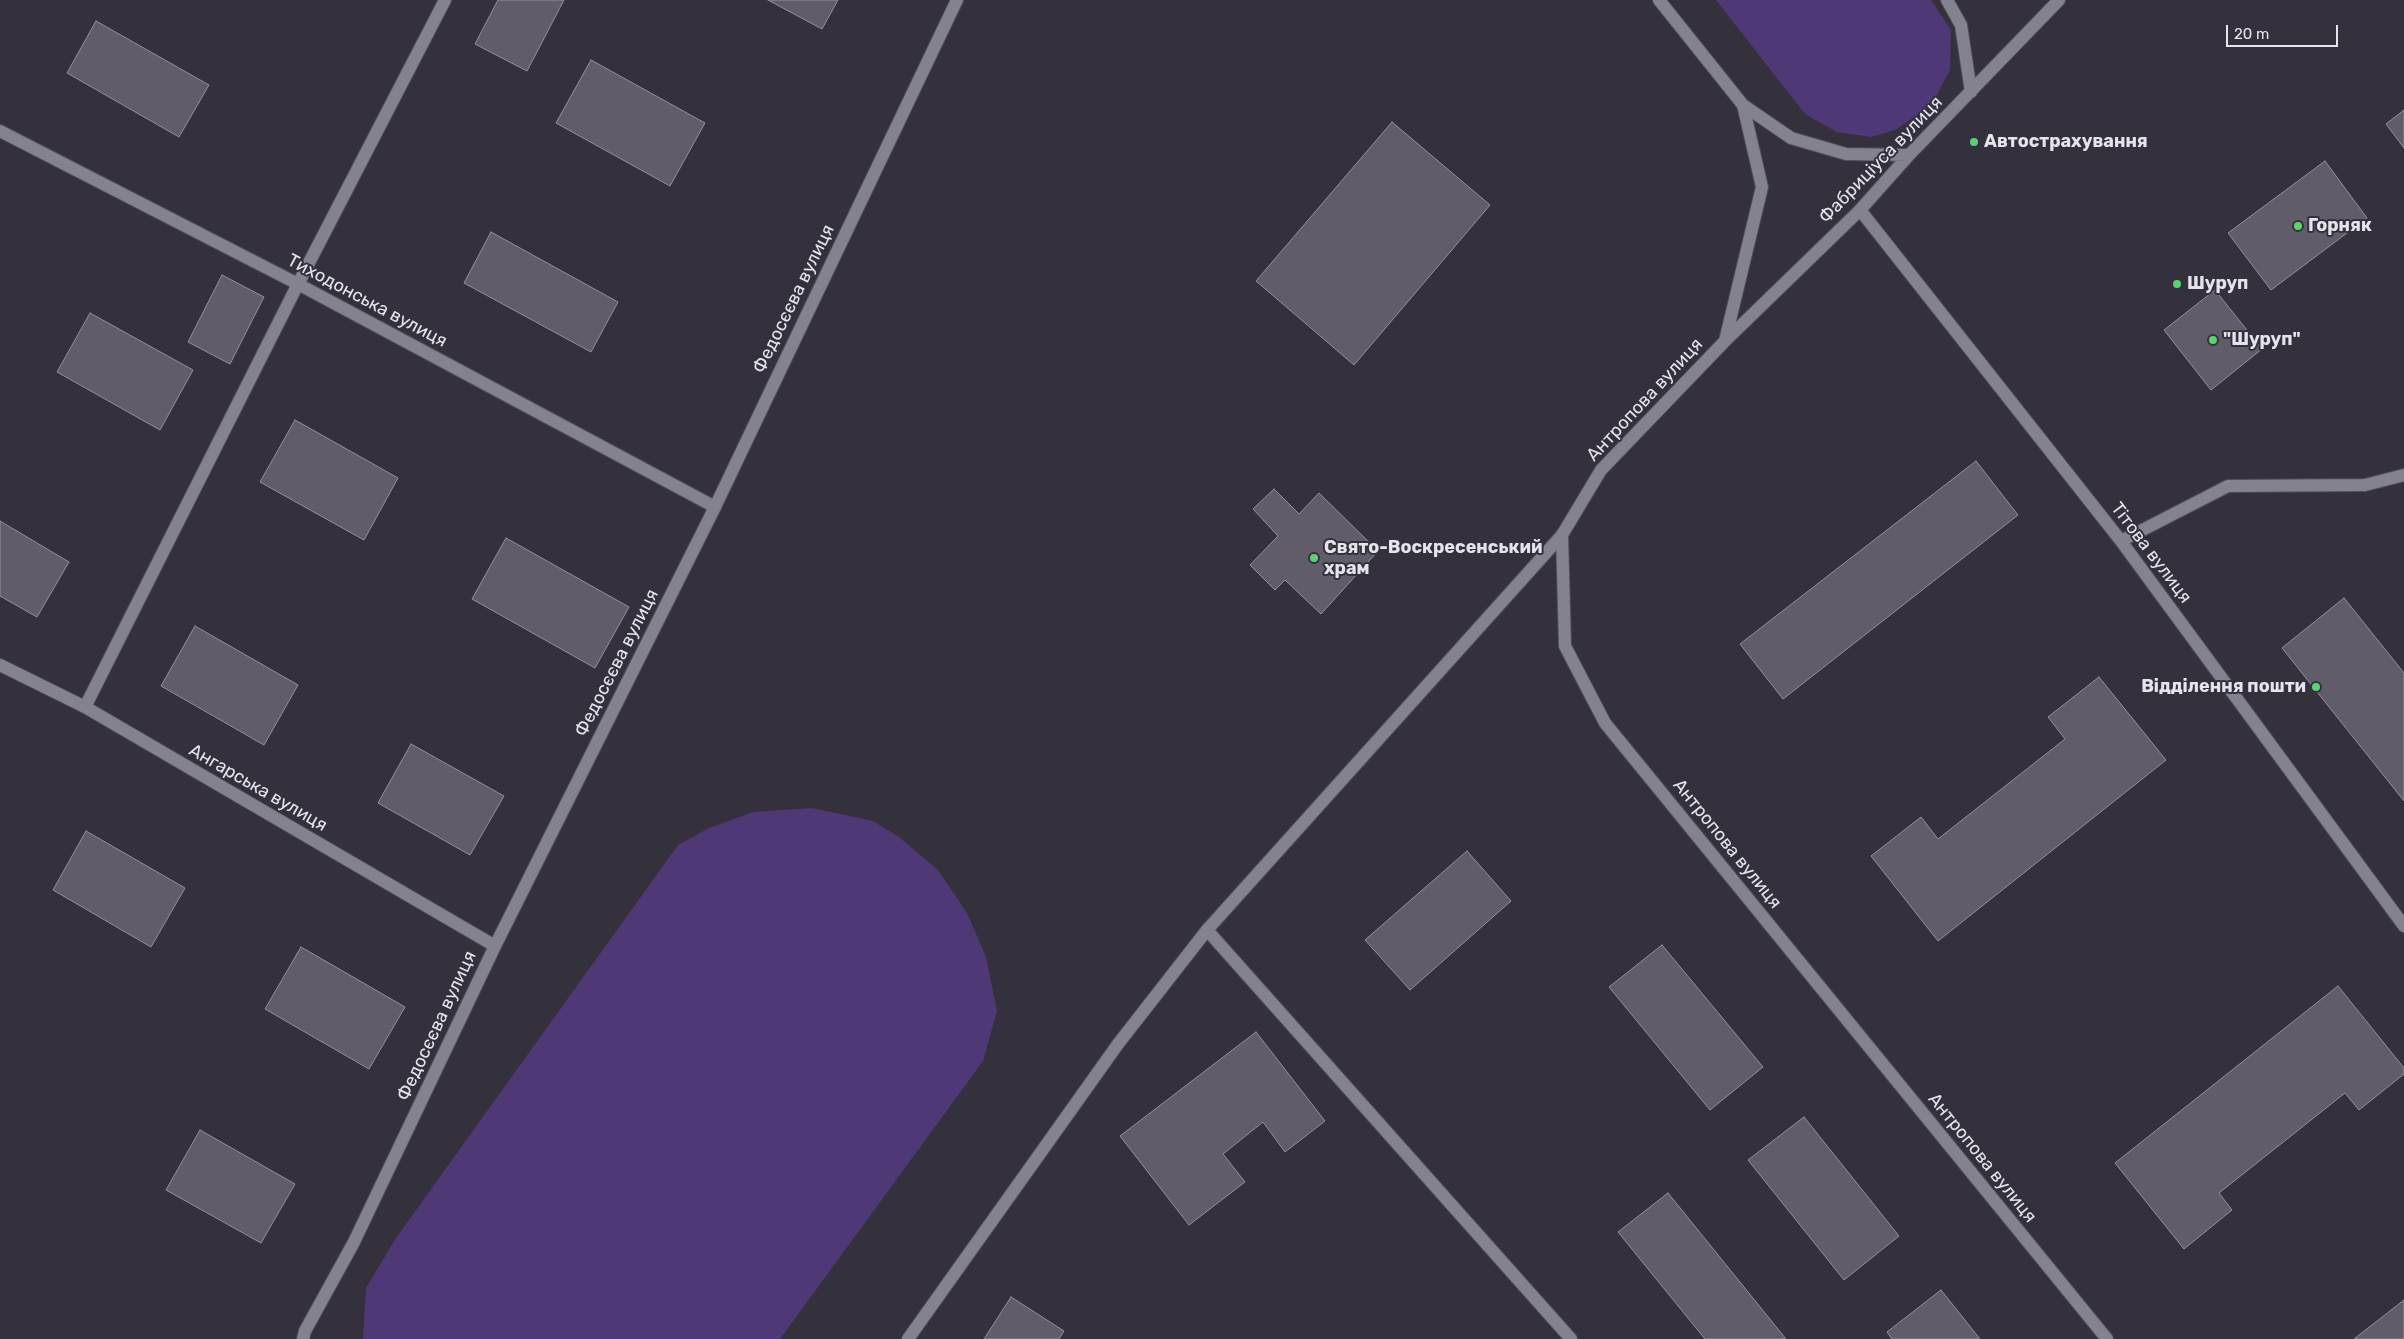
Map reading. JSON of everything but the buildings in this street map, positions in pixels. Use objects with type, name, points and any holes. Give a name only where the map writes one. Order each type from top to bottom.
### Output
[{"type":"street","points":[[84,707],[298,284],[445,0]]},
{"type":"street","name":"Федосєєва вулиця","points":[[303,1339],[305,1331],[354,1242],[495,946],[715,507],[957,0]]},
{"type":"street","points":[[1659,0],[1743,105],[1791,138],[1846,154],[1908,155]]},
{"type":"street","points":[[1948,0],[1960,25],[1971,92]]},
{"type":"street","name":"Фабриціуса вулиця","points":[[1725,341],[1860,210],[1908,155],[2059,0]]},
{"type":"street","points":[[1725,341],[1762,187],[1743,105]]},
{"type":"street","name":"Тиходонська вулиця","points":[[0,131],[298,284],[715,507]]},
{"type":"street","name":"Тітова вулиця","points":[[1860,210],[2121,541],[2404,926]]},
{"type":"street","name":"Антропова вулиця","points":[[1725,341],[1601,470],[1562,534],[1565,646],[1605,723],[2107,1339]]},
{"type":"street","points":[[2121,541],[2228,486],[2365,485],[2404,475]]},
{"type":"street","points":[[908,1339],[1118,1044],[1207,930],[1562,534]]},
{"type":"street","name":"Ангарська вулиця","points":[[0,665],[84,707],[495,946]]},
{"type":"street","points":[[1207,930],[1571,1339]]},
{"type":"shaded area","points":[[1716,0],[1931,0],[1951,30],[1950,70],[1931,106],[1895,130],[1871,137],[1837,132],[1805,114]]},
{"type":"shaded area","points":[[812,808],[873,821],[899,837],[938,870],[967,913],[986,957],[997,1011],[983,1061],[780,1339],[363,1339],[366,1288],[396,1238],[678,845],[709,828],[753,812]]},
{"type":"place","name":"Автострахування","points":[[1974,142]]},
{"type":"place","name":"Горняк","points":[[2298,226]]},
{"type":"place","name":"Шуруп","points":[[2177,284]]},
{"type":"place","name":"\"Шуруп\"","points":[[2213,340]]},
{"type":"place","name":"Свято-Воскресенський храм","points":[[1314,558]]},
{"type":"place","name":"Відділення пошти","points":[[2316,687]]}]
